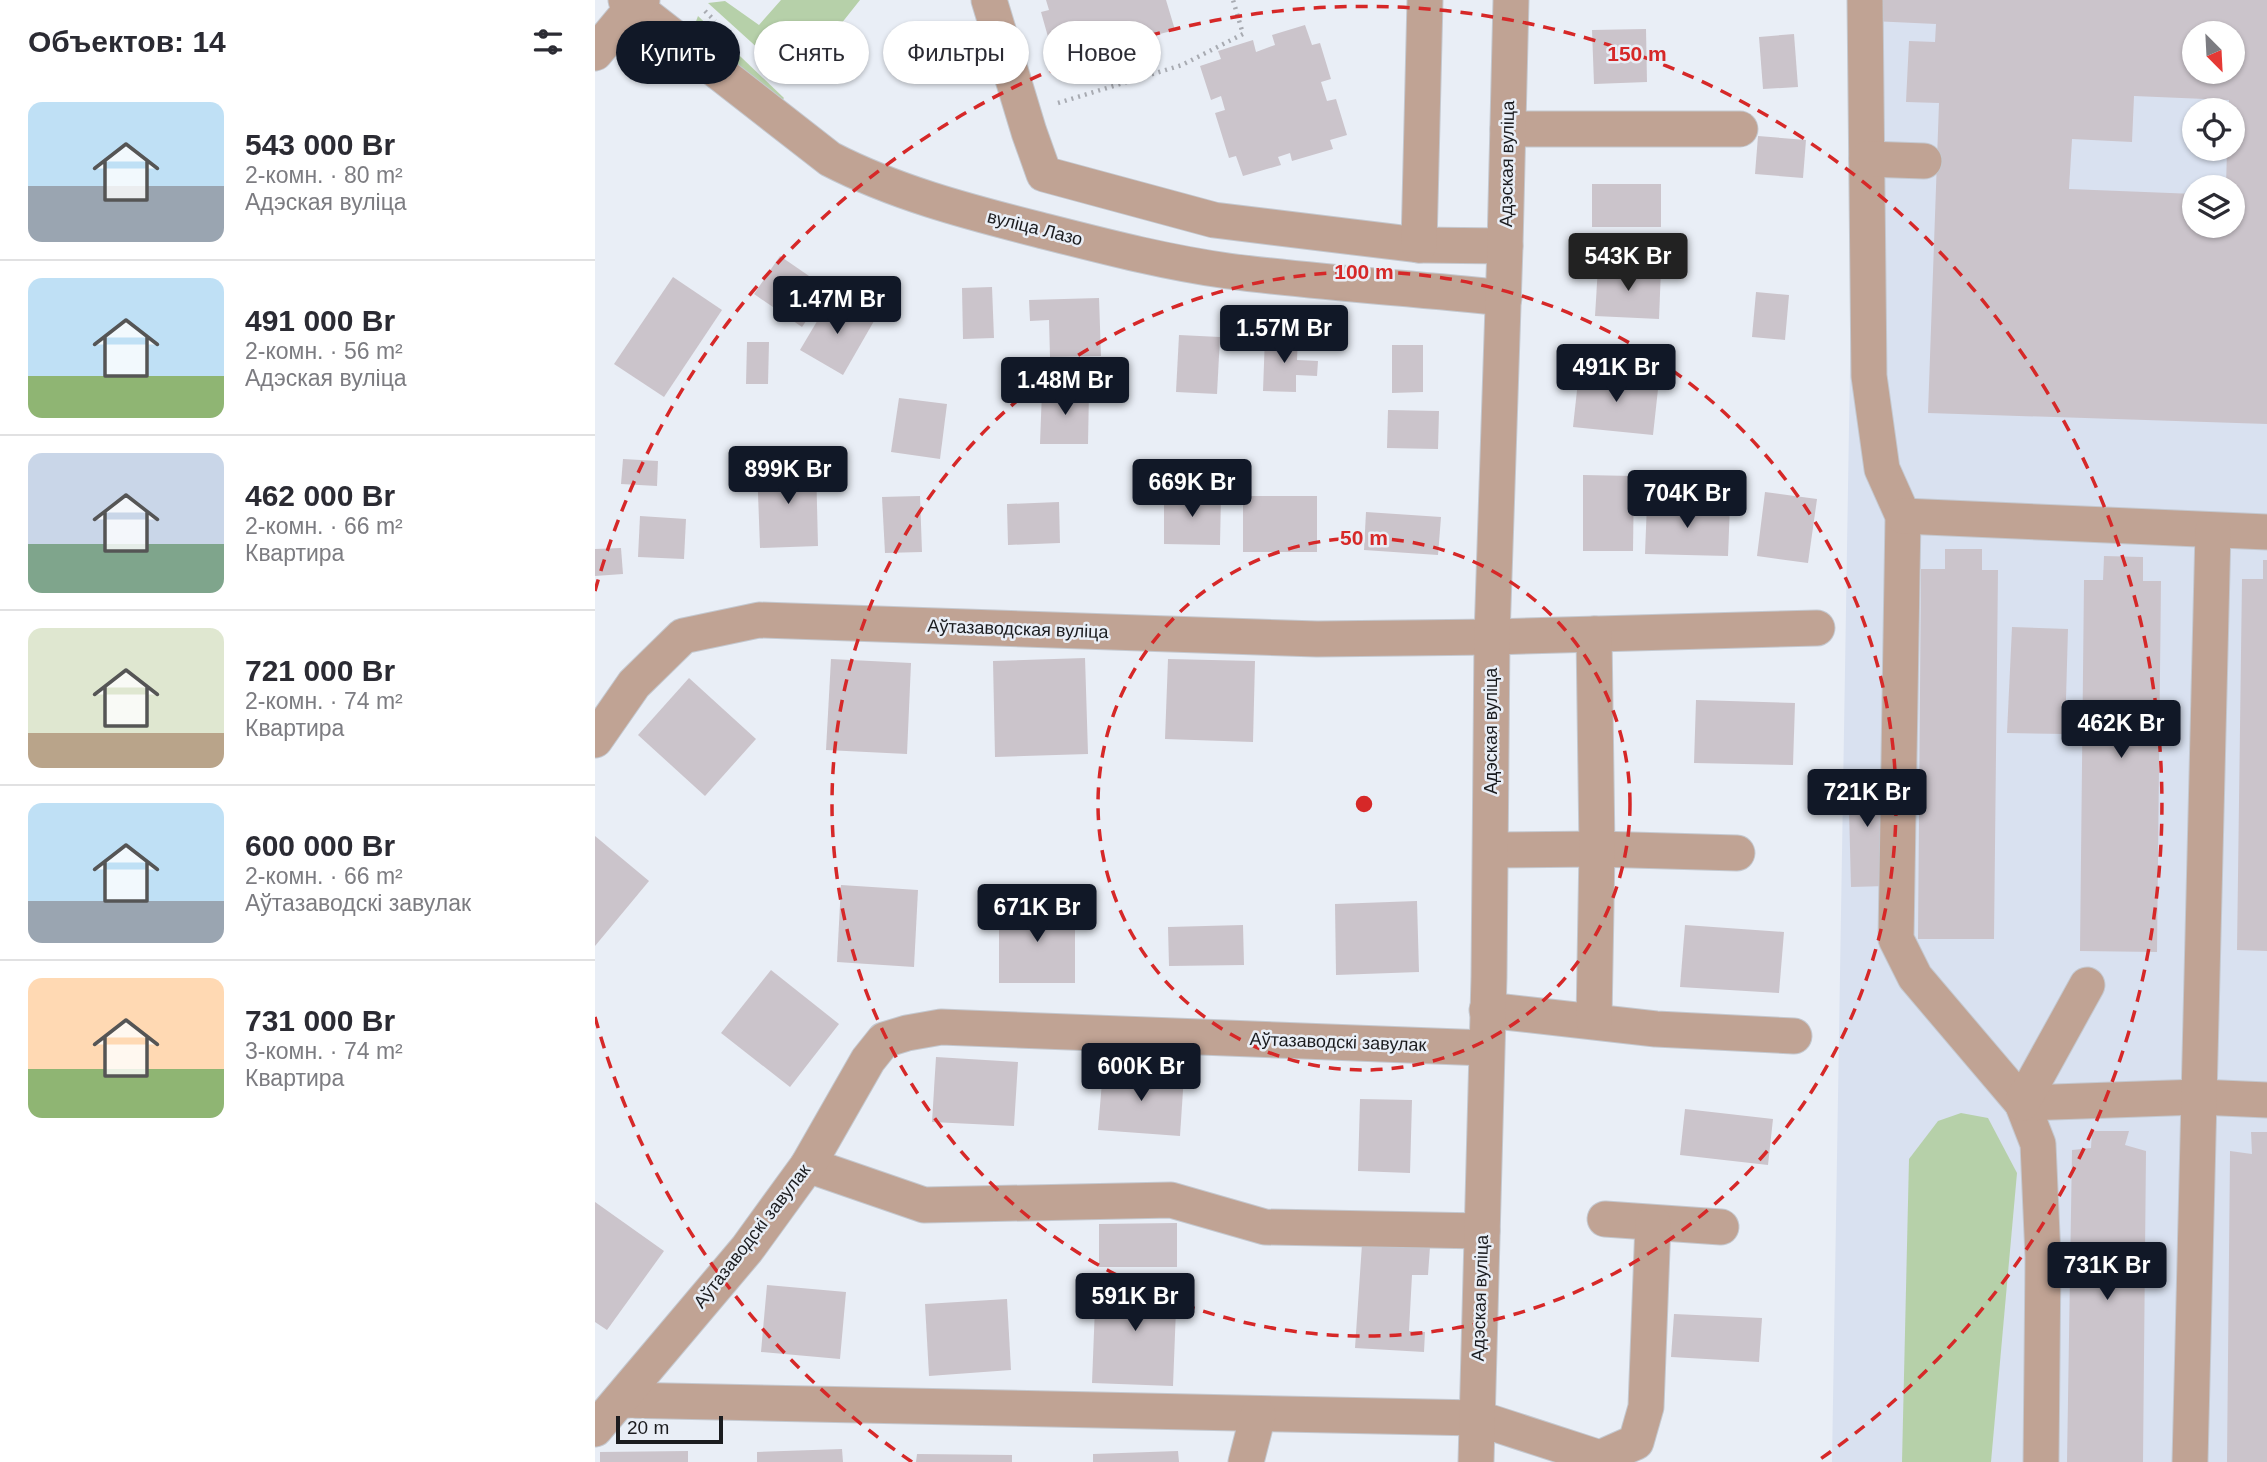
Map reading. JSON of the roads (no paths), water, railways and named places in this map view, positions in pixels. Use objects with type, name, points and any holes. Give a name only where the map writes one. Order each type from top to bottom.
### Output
[{"type":"street","points":[[989,0],[1044,174],[1214,220],[1419,245],[1506,246]]},
{"type":"street","points":[[1419,245],[1425,0]]},
{"type":"street","name":"Адэская вуліца","points":[[1476,1462],[1491,850],[1492,637],[1506,246],[1511,0]]},
{"type":"street","points":[[1865,0],[1870,376],[1882,469],[1903,516],[1896,939],[1915,977],[2022,1103],[2038,1144],[2043,1257],[2041,1462]]},
{"type":"street","points":[[595,53],[634,2]]},
{"type":"street","name":"вуліца Лазо","points":[[634,2],[830,159],[858,173],[919,196],[990,218],[1226,271],[1504,298]]},
{"type":"street","points":[[1508,130],[1740,129]]},
{"type":"street","points":[[1867,159],[1924,161]]},
{"type":"street","points":[[1903,516],[2267,532]]},
{"type":"street","points":[[2190,1462],[2213,531]]},
{"type":"street","name":"Аўтазаводская вуліца","points":[[595,740],[634,684],[683,636],[759,620],[1317,639],[1817,628]]},
{"type":"street","points":[[1594,634],[1597,849],[1594,1021]]},
{"type":"street","points":[[1491,850],[1597,849],[1737,853]]},
{"type":"street","points":[[2022,1103],[2087,985]]},
{"type":"street","points":[[1487,1010],[1656,1029],[1794,1036]]},
{"type":"street","name":"Аўтазаводскі завулак","points":[[595,1429],[747,1249],[809,1165],[868,1060],[884,1040],[941,1027],[1486,1048]]},
{"type":"street","points":[[2022,1103],[2199,1097],[2267,1100]]},
{"type":"street","points":[[809,1165],[924,1205],[1171,1200],[1265,1227],[1482,1230]]},
{"type":"street","points":[[1605,1219],[1721,1227]]},
{"type":"street","points":[[620,1400],[1477,1418],[1600,1458],[1636,1442],[1646,1407],[1653,1223]]},
{"type":"street","points":[[1246,1462],[1258,1415]]}]
